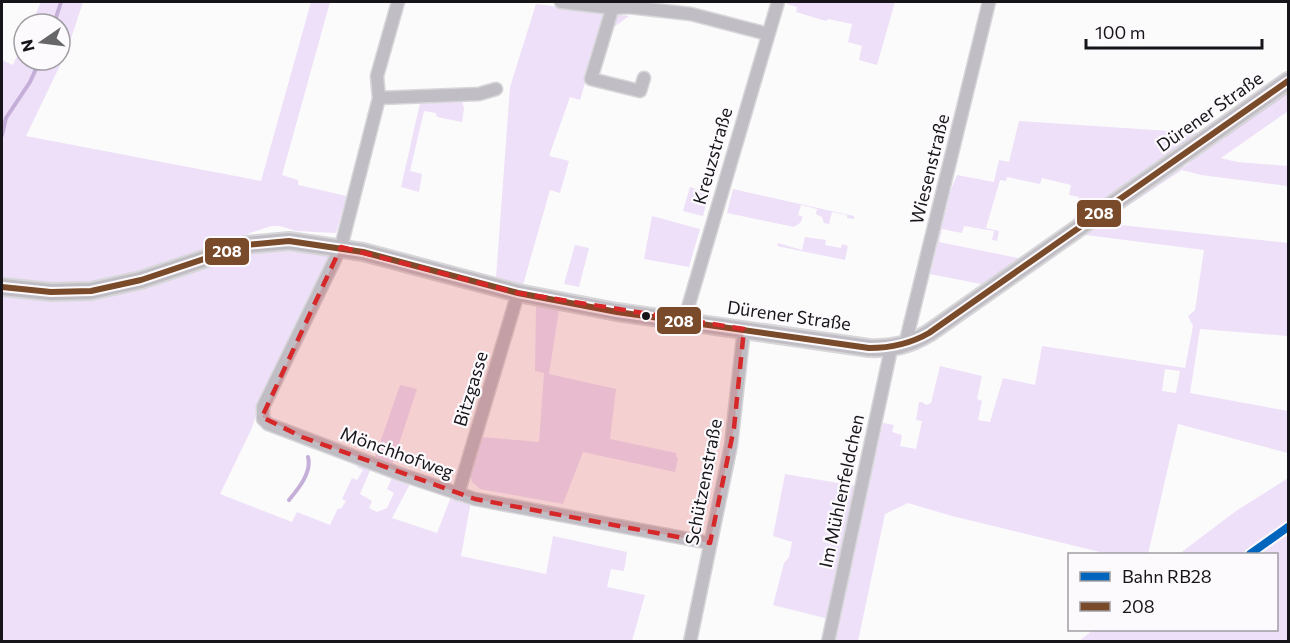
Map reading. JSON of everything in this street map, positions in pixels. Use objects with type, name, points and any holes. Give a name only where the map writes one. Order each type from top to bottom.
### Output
[{"type":"street","points":[[341,247],[379,98],[377,76],[398,2]]},
{"type":"street","points":[[561,2],[614,5],[691,14],[768,34]]},
{"type":"street","name":"Kreuzstraße","points":[[684,321],[778,2]]},
{"type":"street","name":"Wiesenstraße","points":[[898,347],[989,2]]},
{"type":"street","points":[[614,5],[591,79],[640,91],[644,78]]},
{"type":"street","name":"Dürener Straße","points":[[2,287],[51,292],[91,291],[132,282],[257,243],[289,240],[341,247],[518,293],[617,312],[869,348],[898,347],[929,333],[1288,81]]},
{"type":"street","points":[[379,98],[479,94],[496,89]]},
{"type":"street","name":"Mönchhofweg","points":[[341,247],[263,406],[263,419],[268,424],[475,499],[711,543]]},
{"type":"street","name":"Bitzgasse","points":[[458,494],[518,293]]},
{"type":"street","name":"Schützenstraße","points":[[690,642],[734,428],[744,329]]},
{"type":"street","name":"Im Mühlenfeldchen","points":[[828,642],[898,347]]},
{"type":"highlighted area","points":[[341,247],[518,293],[744,329],[734,428],[710,543],[475,499],[302,437],[262,417]]},
{"type":"shaded area","points":[[41,2],[83,2],[72,36],[72,12],[36,12]]},
{"type":"shaded area","points":[[311,2],[330,2],[282,175],[298,180],[298,185],[347,196],[336,233],[296,231],[271,226],[172,264],[80,287],[2,281],[2,60],[12,65],[12,72],[57,72],[26,136],[261,181]]},
{"type":"shaded area","points":[[788,2],[895,2],[877,65],[859,60],[862,46],[848,42],[852,24],[828,19],[826,21],[796,12],[797,7],[787,4]]},
{"type":"shaded area","points":[[536,4],[629,16],[598,39],[580,100],[570,97],[549,156],[569,161],[560,193],[550,190],[523,285],[496,278],[510,87]]},
{"type":"shaded area","points":[[1288,71],[1288,74],[1073,223],[1079,197],[1069,195],[1071,185],[1042,178],[1040,184],[1007,177],[1006,181],[1000,180],[986,228],[999,231],[997,241],[992,240],[994,231],[964,226],[962,233],[942,229],[939,242],[1023,259],[986,285],[930,274],[950,192],[957,175],[994,182],[999,160],[1009,162],[1019,121],[1200,133]]},
{"type":"shaded area","points":[[1288,87],[1288,111],[1221,158],[1237,162],[1288,166],[1288,186],[1201,175],[1182,170],[1102,223],[1288,243],[1288,336],[1200,329],[1190,393],[1288,411],[1288,453],[1178,424],[1148,553],[1104,553],[908,503],[885,514],[858,641],[824,641],[829,619],[773,605],[792,542],[773,536],[785,474],[856,486],[865,447],[877,449],[883,423],[894,425],[892,432],[902,435],[900,446],[916,449],[922,421],[916,420],[919,402],[926,405],[931,403],[940,366],[982,376],[977,399],[982,401],[978,420],[990,422],[1003,378],[1035,385],[1042,346],[1185,368],[1193,326],[1188,316],[1195,310],[1204,250],[1086,235],[1084,232],[1177,165],[1184,167],[1190,163],[1188,159]],"holes":[[[1165,369],[1180,371],[1176,393],[1162,391]]]},
{"type":"shaded area","points":[[462,101],[464,109],[462,122],[437,117],[436,113],[424,111],[410,171],[422,174],[419,192],[401,187],[420,103]]},
{"type":"shaded area","points":[[690,187],[709,193],[703,216],[683,211]]},
{"type":"shaded area","points":[[733,189],[854,216],[854,219],[832,212],[829,224],[824,223],[822,217],[816,214],[817,209],[801,205],[798,215],[803,217],[794,227],[727,213]]},
{"type":"shaded area","points":[[652,216],[700,229],[689,267],[644,259]]},
{"type":"shaded area","points":[[805,237],[826,240],[825,245],[841,248],[842,244],[848,246],[845,260],[777,246],[778,243],[802,250]]},
{"type":"shaded area","points":[[285,245],[332,255],[220,494],[292,522],[297,512],[330,525],[338,508],[341,509],[346,501],[342,499],[352,478],[357,480],[363,470],[357,467],[360,462],[372,466],[360,494],[372,501],[369,508],[377,512],[387,508],[394,493],[387,489],[392,478],[411,482],[392,518],[437,533],[451,497],[471,501],[461,556],[546,574],[553,536],[627,552],[624,571],[611,569],[607,587],[645,595],[632,641],[2,642],[2,292],[29,296]]},
{"type":"shaded area","points":[[575,245],[589,248],[579,287],[564,284]]},
{"type":"shaded area","points":[[536,305],[559,310],[549,374],[616,389],[610,439],[676,453],[678,458],[675,472],[583,452],[563,504],[480,489],[472,482],[470,473],[480,437],[539,442],[544,373],[535,371]]},
{"type":"shaded area","points":[[400,385],[417,389],[392,465],[374,460]]},
{"type":"shaded area","points":[[1288,478],[1288,641],[1079,641],[1092,631],[1278,631],[1278,553],[1180,553],[1236,511]]},
{"type":"waterway","points":[[58,12],[61,2]]},
{"type":"waterway","points":[[2,135],[6,118],[35,72]]},
{"type":"waterway","points":[[1225,135],[1288,91]]},
{"type":"waterway","points":[[289,500],[306,474],[308,457]]},
{"type":"rail line","name":"RB28","points":[[1251,553],[1288,527]]},
{"type":"transit line","name":"208","points":[[2,287],[51,292],[91,291],[141,280],[246,245],[289,241],[363,252],[518,293],[617,312],[869,348],[893,346],[907,343],[929,333],[1288,81]]}]
